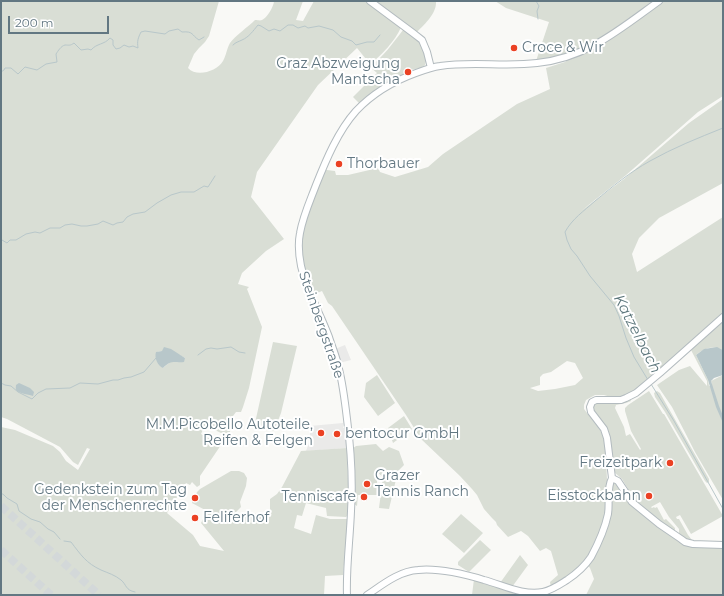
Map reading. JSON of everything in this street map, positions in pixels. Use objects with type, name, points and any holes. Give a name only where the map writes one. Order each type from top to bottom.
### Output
[{"type":"main road","points":[[370,1],[422,40],[431,68]]},
{"type":"main road","name":"Steinbergstraße","points":[[347,595],[352,487],[348,423],[339,367],[329,338],[305,280],[301,265],[300,253],[300,235],[307,209],[320,175],[330,155],[348,121],[364,103],[380,91],[405,78],[438,66],[455,64],[540,63],[555,60],[591,48],[659,1]]},
{"type":"main road","points":[[366,595],[399,575],[418,570],[442,571],[468,575],[526,593],[539,593],[550,590],[574,575],[590,557],[603,529],[608,514],[608,493],[612,478],[607,438],[604,429],[591,412],[590,407],[592,402],[596,400],[619,400],[636,393],[723,317]]},
{"type":"main road","points":[[612,478],[618,481],[632,502],[680,539],[693,544],[723,545]]},
{"type":"shaded area","points":[[1,1],[219,1],[209,36],[194,54],[188,68],[196,73],[207,72],[220,65],[232,40],[255,20],[264,19],[270,12],[274,1],[303,1],[296,20],[303,21],[314,1],[366,1],[401,27],[396,37],[388,47],[370,64],[357,48],[318,85],[257,172],[251,197],[284,239],[266,251],[242,273],[238,284],[249,287],[247,289],[262,327],[249,388],[241,412],[236,412],[233,416],[229,437],[205,425],[201,434],[221,445],[200,476],[200,485],[197,487],[192,482],[190,485],[186,483],[167,513],[193,535],[200,546],[224,551],[201,523],[207,511],[192,503],[200,489],[231,471],[239,471],[244,473],[247,478],[246,486],[240,502],[241,507],[234,514],[232,520],[236,521],[248,513],[270,515],[270,499],[277,494],[282,487],[301,451],[347,448],[348,515],[346,517],[327,516],[326,508],[306,503],[302,516],[297,515],[294,528],[311,534],[316,515],[330,519],[348,520],[343,575],[325,576],[324,595],[1,595],[1,427],[15,430],[53,446],[60,452],[66,461],[78,470],[90,449],[87,448],[78,465],[73,462],[60,447],[1,417]],"holes":[[[172,351],[185,358],[170,362],[163,368],[157,352]]]},
{"type":"shaded area","points":[[372,1],[436,1],[436,5],[433,14],[417,32]]},
{"type":"shaded area","points":[[495,1],[655,1],[601,39],[576,51],[536,61],[549,22],[506,8]]},
{"type":"shaded area","points":[[663,1],[723,1],[723,96],[698,112],[625,176],[581,211],[624,179],[689,123],[723,99],[723,183],[659,218],[639,238],[632,254],[637,272],[723,217],[723,313],[674,359],[628,395],[614,398],[604,395],[595,395],[586,400],[584,409],[602,433],[605,444],[607,479],[615,483],[632,505],[685,544],[723,548],[723,595],[586,595],[594,579],[590,568],[584,561],[573,573],[551,588],[550,582],[558,575],[551,551],[546,548],[540,551],[528,536],[521,531],[508,537],[484,509],[477,495],[472,489],[421,439],[332,306],[328,303],[322,291],[315,294],[304,270],[301,251],[304,227],[311,204],[325,170],[335,171],[336,175],[348,175],[378,168],[380,172],[395,177],[428,167],[443,154],[517,104],[550,89],[546,68],[565,62]],"holes":[[[567,361],[575,363],[583,378],[575,385],[538,391],[530,388],[540,385],[540,377],[543,374],[551,372]]]},
{"type":"shaded area","points":[[406,29],[422,44],[426,61],[425,65],[407,72],[353,112],[352,111],[359,103],[353,97],[377,73],[370,67],[384,54],[403,30]]},
{"type":"shaded area","points":[[723,322],[723,350],[709,348],[696,355],[708,380],[709,386],[712,385],[711,381],[723,375],[723,500],[695,452],[672,407],[657,385],[679,370],[690,366],[707,386],[707,381],[691,350],[692,347]]},
{"type":"shaded area","points":[[273,342],[297,346],[281,413],[274,431],[255,423]]},
{"type":"shaded area","points":[[345,345],[351,360],[339,363],[335,349]]},
{"type":"shaded area","points":[[164,347],[171,349],[185,358],[184,362],[171,362],[163,368],[161,367],[157,362],[156,352],[162,351]]},
{"type":"shaded area","points":[[717,347],[723,350],[723,375],[714,378],[711,381],[723,416],[723,423],[716,407],[708,380],[696,355],[704,349]]},
{"type":"shaded area","points":[[377,375],[395,403],[378,416],[364,397],[366,383]]},
{"type":"shaded area","points":[[19,383],[30,388],[34,392],[33,396],[17,391],[16,385]]},
{"type":"shaded area","name":"Freizeitpark","points":[[649,391],[723,516],[691,534],[680,515],[676,517],[679,519],[692,540],[691,542],[679,535],[679,529],[669,517],[660,502],[651,507],[657,507],[664,520],[666,519],[675,528],[674,532],[634,501],[626,490],[628,489],[622,479],[614,472],[609,443],[592,409],[594,403],[630,399],[631,401],[616,405],[615,408],[624,427],[626,436],[630,434],[640,450],[641,449],[631,431],[625,408]]},
{"type":"shaded area","points":[[657,391],[660,393],[709,479],[709,482],[707,483],[705,481],[655,397],[654,393]]},
{"type":"shaded area","points":[[404,416],[412,429],[393,443],[388,428]]},
{"type":"shaded area","points":[[343,423],[347,448],[306,451],[310,440],[310,426]]},
{"type":"shaded area","points":[[376,444],[383,451],[389,447],[399,451],[404,465],[398,471],[389,509],[379,508],[383,477],[377,472],[377,495],[358,495],[357,506],[354,504],[352,449],[356,446]]},
{"type":"shaded area","points":[[461,514],[483,533],[464,553],[442,534]]},
{"type":"shaded area","points":[[480,540],[491,550],[469,572],[458,565],[458,562]]},
{"type":"shaded area","points":[[520,555],[528,565],[512,587],[500,583]]},
{"type":"shaded area","points":[[474,579],[519,593],[520,595],[472,595]]},
{"type":"waterway","points":[[536,1],[539,6],[537,11],[538,19]]},
{"type":"waterway","points":[[233,45],[251,34],[258,25],[269,31],[274,29],[280,31],[288,25],[293,25],[298,28],[305,26],[308,28],[319,26],[333,30],[341,37],[352,41],[356,45],[374,42],[380,35]]},
{"type":"waterway","points":[[1,72],[5,68],[11,68],[18,74],[25,67],[37,70],[46,64],[57,62],[56,54],[60,49],[65,45],[74,43],[81,50],[91,50],[110,38],[113,40],[113,45],[116,49],[124,45],[138,48],[138,40],[141,32],[145,31],[165,34],[169,31],[178,29],[182,32],[191,33],[199,40],[204,37]]},
{"type":"waterway","name":"Katzelbach","points":[[648,380],[634,357],[614,305],[590,276],[571,249],[565,232],[571,223],[595,201],[635,170],[695,139],[723,128]]},
{"type":"waterway","points":[[1,243],[2,240],[7,243],[10,240],[16,240],[26,234],[35,232],[40,233],[50,228],[60,228],[65,225],[72,224],[87,226],[98,224],[103,221],[113,225],[123,222],[127,217],[133,214],[145,212],[171,195],[181,192],[194,192],[204,186],[208,187],[215,176]]},
{"type":"waterway","points":[[198,355],[206,349],[231,347],[239,352],[245,353]]},
{"type":"waterway","points":[[1,383],[11,386],[18,392],[32,399],[38,393],[46,389],[70,388],[80,383],[98,384],[131,377],[144,372],[156,358]]},
{"type":"waterway","name":"Katzelbach","points":[[651,384],[674,421],[723,509]]},
{"type":"waterway","points":[[1,493],[17,504],[19,511],[31,519],[40,522],[54,532],[60,539]]},
{"type":"waterway","points":[[64,541],[71,542],[81,555],[91,564],[121,580],[128,589],[135,592]]},
{"type":"tunnel","points":[[1,506],[99,595]]},
{"type":"tunnel","points":[[1,550],[51,595]]},
{"type":"place","name":"Croce & Wir","points":[[514,48]]},
{"type":"place","name":"Graz Abzweigung Mantscha","points":[[408,72]]},
{"type":"place","name":"Thorbauer","points":[[339,164]]},
{"type":"place","name":"M.M.Picobello Autoteile, Reifen & Felgen","points":[[321,433]]},
{"type":"place","name":"bentocur GmbH","points":[[337,434]]},
{"type":"place","name":"Freizeitpark","points":[[670,463]]},
{"type":"place","name":"Grazer Tennis Ranch","points":[[367,484]]},
{"type":"place","name":"Eisstockbahn","points":[[649,496]]},
{"type":"place","name":"Tenniscafe","points":[[364,497]]},
{"type":"place","name":"Gedenkstein zum Tag der Menschenrechte","points":[[195,498]]},
{"type":"place","name":"Feliferhof","points":[[195,518]]}]
